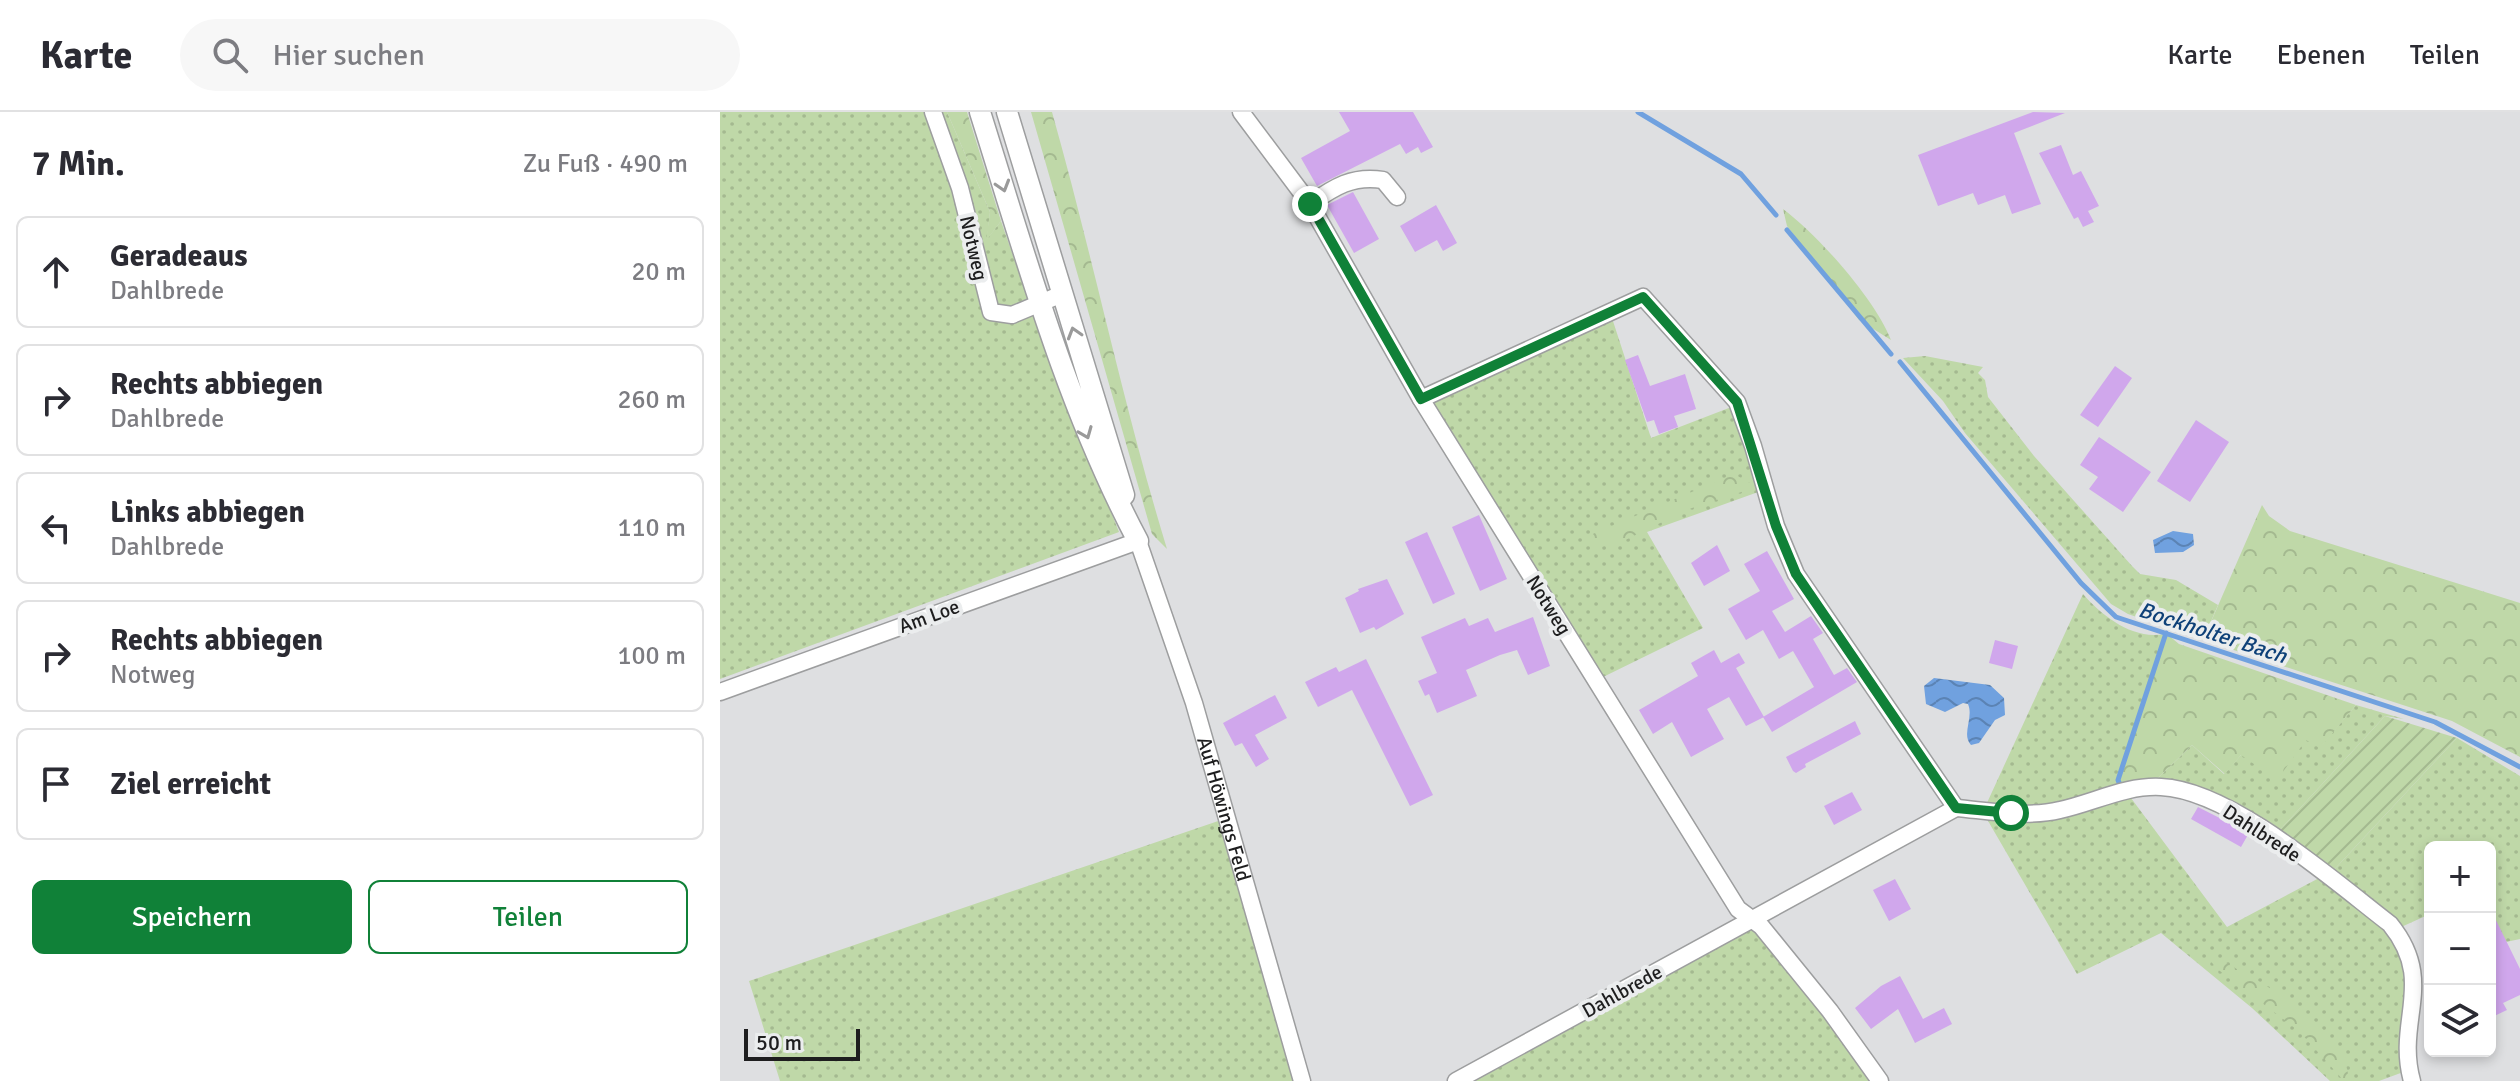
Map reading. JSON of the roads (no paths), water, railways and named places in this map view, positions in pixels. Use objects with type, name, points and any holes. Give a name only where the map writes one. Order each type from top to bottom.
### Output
[{"type":"main road","name":"Auf Höwings Feld","points":[[980,112],[1039,303],[1102,472],[1138,541]]},
{"type":"main road","name":"Auf Höwings Feld","points":[[1007,112],[1138,541]]},
{"type":"street","name":"Notweg","points":[[933,112],[960,188],[991,312],[1006,316],[1062,294]]},
{"type":"street","name":"Notweg","points":[[1241,112],[1310,204],[1421,399],[1738,909],[1750,921],[1761,926],[1811,986],[1880,1081]]},
{"type":"street","points":[[1310,204],[1331,189],[1361,176],[1383,180],[1397,197]]},
{"type":"street","points":[[1421,399],[1643,297],[1737,402],[1776,526],[1796,574],[1956,808]]},
{"type":"street","name":"Am Loe","points":[[720,692],[1138,541]]},
{"type":"street","name":"Auf Höwings Feld","points":[[1138,541],[1194,703],[1302,1081]]},
{"type":"street","name":"Dahlbrede","points":[[1456,1081],[1956,808],[2011,813],[2058,811],[2136,789],[2161,787],[2209,799],[2262,830],[2390,924],[2411,955],[2414,972],[2409,1017],[2412,1081]]},
{"type":"water","points":[[2173,531],[2193,534],[2194,545],[2183,552],[2155,553],[2153,540]]},
{"type":"water","points":[[1934,678],[1990,685],[2004,698],[2005,715],[1995,720],[1979,743],[1971,745],[1967,736],[1968,704],[1963,703],[1945,712],[1926,704],[1924,686]]},
{"type":"waterway","name":"Bockholter Bach","points":[[1638,112],[1741,174],[1776,215]]},
{"type":"waterway","name":"Bockholter Bach","points":[[1787,230],[1891,354]]},
{"type":"waterway","name":"Bockholter Bach","points":[[1900,362],[2081,583],[2116,617],[2435,722],[2520,767]]},
{"type":"waterway","points":[[2120,785],[2118,780],[2166,633]]}]
